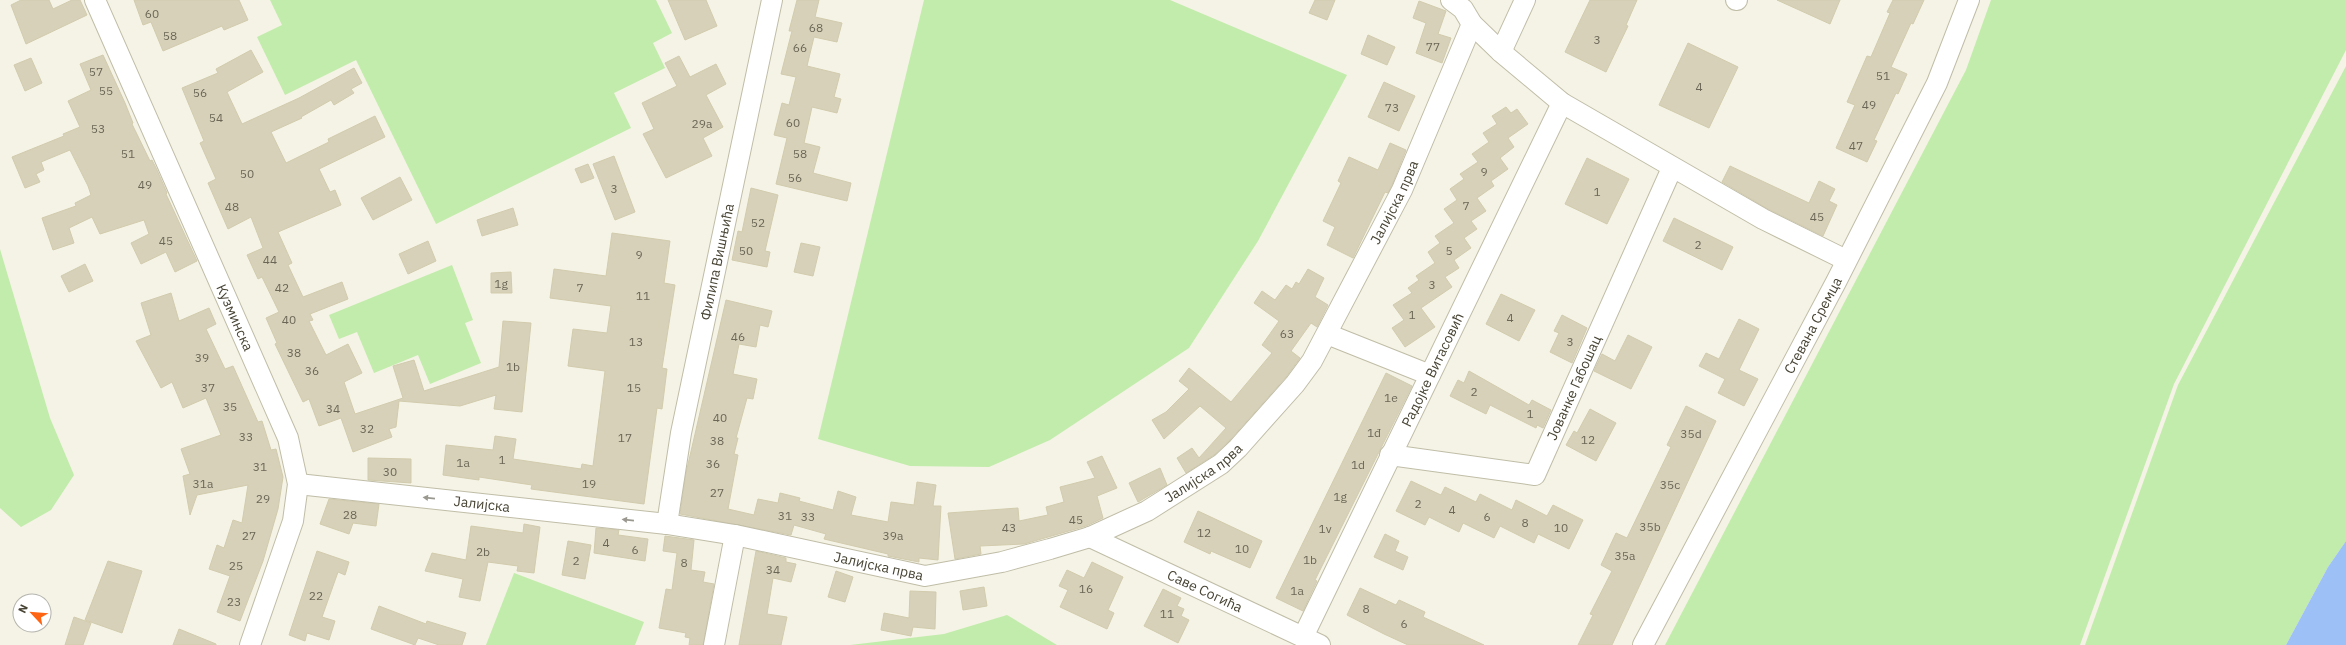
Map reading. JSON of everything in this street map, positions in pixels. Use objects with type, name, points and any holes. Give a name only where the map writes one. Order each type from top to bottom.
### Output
[{"type":"street","name":"Кузминска","points":[[95,0],[288,438],[298,484],[293,521],[250,645]]},
{"type":"street","name":"Филипа Вишњића","points":[[667,524],[681,433],[772,0]]},
{"type":"street","points":[[1451,0],[1463,9],[1472,24],[1501,52],[1562,103],[1672,168],[1763,219],[1846,260]]},
{"type":"street","points":[[1501,52],[1525,0]]},
{"type":"street","name":"Стевана Сремца","points":[[1643,645],[1846,260],[1937,83],[1969,0]]},
{"type":"street","name":"Јалијска прва","points":[[667,524],[735,535],[925,576],[1002,562],[1090,537],[1147,511],[1221,464],[1238,448],[1295,384],[1312,361],[1402,190],[1472,24]]},
{"type":"street","name":"Радојке Витасовић","points":[[1312,641],[1390,455],[1562,103]]},
{"type":"street","name":"Јованке Габошац","points":[[1390,455],[1535,475],[1672,168]]},
{"type":"street","points":[[1327,334],[1430,375]]},
{"type":"street","name":"Јалијска","points":[[298,484],[667,524]]},
{"type":"street","points":[[714,645],[735,535]]},
{"type":"street","name":"Саве Согића","points":[[1090,537],[1312,641]]},
{"type":"green space","points":[[270,0],[656,0],[672,33],[653,43],[665,68],[614,93],[631,128],[436,224],[356,60],[285,95],[257,37],[282,25]]},
{"type":"green space","points":[[924,0],[1170,0],[1347,75],[1258,241],[1189,348],[1050,440],[989,467],[910,466],[818,439]]},
{"type":"green space","points":[[1991,0],[2346,0],[2346,50],[2174,384],[2080,645],[1665,645],[1966,70]]},
{"type":"green space","points":[[2346,66],[2346,541],[2328,567],[2286,645],[2085,645],[2178,385]]},
{"type":"green space","points":[[0,249],[50,418],[74,475],[51,510],[21,527],[0,508]]},
{"type":"green space","points":[[452,265],[473,320],[465,323],[481,363],[430,384],[418,355],[374,373],[357,332],[339,339],[329,315]]},
{"type":"green space","points":[[514,573],[644,622],[635,645],[486,645]]},
{"type":"green space","points":[[1007,615],[1057,645],[850,645],[944,634]]},
{"type":"water","points":[[2346,541],[2346,645],[2286,645],[2328,567]]},
{"type":"building","points":[[21,0],[49,0],[53,9],[72,0],[80,0],[87,15],[26,44],[11,5]]},
{"type":"building","points":[[134,0],[239,0],[248,20],[224,30],[222,26],[163,51],[151,22],[143,25]]},
{"type":"building","points":[[668,0],[706,0],[717,26],[685,40]]},
{"type":"building","points":[[797,0],[819,0],[815,17],[842,23],[837,42],[814,37],[807,66],[840,74],[834,97],[841,99],[837,113],[812,107],[804,143],[820,147],[813,173],[851,183],[847,201],[776,184],[787,138],[774,135],[782,103],[789,105],[796,77],[781,74],[792,31],[789,31]]},
{"type":"building","points":[[1315,0],[1335,0],[1327,20],[1309,13]]},
{"type":"building","points":[[1590,0],[1637,0],[1626,25],[1628,26],[1606,72],[1565,52]]},
{"type":"building","points":[[1777,0],[1840,0],[1830,24]]},
{"type":"building","points":[[1893,0],[1924,0],[1913,24],[1911,23],[1891,67],[1907,74],[1898,94],[1896,93],[1874,140],[1877,141],[1867,162],[1836,148],[1855,105],[1847,102],[1867,56],[1871,57],[1890,13],[1887,12]]},
{"type":"building","points":[[1419,1],[1446,11],[1438,34],[1451,38],[1442,63],[1416,53],[1426,23],[1413,18]]},
{"type":"building","points":[[1368,35],[1395,47],[1387,65],[1361,54]]},
{"type":"building","points":[[1688,43],[1738,67],[1709,128],[1659,105]]},
{"type":"building","points":[[251,50],[263,72],[227,92],[242,124],[299,98],[354,68],[362,83],[351,89],[354,93],[334,105],[331,100],[301,117],[302,118],[271,132],[286,163],[329,142],[328,139],[375,116],[385,137],[319,169],[330,192],[335,190],[341,205],[278,232],[292,263],[288,265],[303,297],[342,282],[348,299],[310,314],[313,320],[309,321],[326,355],[348,344],[362,373],[344,382],[355,414],[403,398],[393,366],[414,360],[424,391],[499,367],[503,321],[531,323],[522,412],[494,409],[496,395],[460,406],[399,401],[396,427],[389,429],[392,437],[353,452],[341,418],[319,426],[309,399],[303,402],[275,344],[277,343],[266,318],[279,312],[262,277],[258,279],[247,255],[263,248],[251,217],[228,229],[208,183],[216,179],[200,143],[204,141],[182,88],[218,73],[216,69]]},
{"type":"building","points":[[103,55],[125,103],[133,123],[132,124],[150,161],[152,160],[157,170],[167,193],[166,194],[197,261],[175,272],[166,252],[141,264],[131,243],[149,234],[144,220],[100,234],[92,217],[69,228],[74,243],[53,250],[42,218],[76,206],[75,203],[91,195],[88,186],[70,150],[41,162],[44,170],[36,174],[40,182],[25,188],[12,157],[64,136],[63,134],[80,127],[68,101],[91,90],[80,64]]},
{"type":"building","points":[[679,56],[690,77],[716,64],[726,84],[706,95],[723,127],[703,138],[712,156],[666,178],[643,134],[654,129],[642,103],[677,86],[665,63]]},
{"type":"building","points":[[31,58],[42,83],[25,91],[14,65]]},
{"type":"building","points":[[1384,82],[1415,96],[1399,131],[1368,117]]},
{"type":"building","points":[[1506,107],[1511,113],[1517,109],[1528,124],[1508,138],[1514,147],[1500,158],[1508,169],[1491,181],[1494,186],[1477,198],[1486,211],[1471,221],[1477,229],[1464,238],[1471,248],[1454,260],[1459,268],[1445,277],[1452,287],[1421,308],[1435,327],[1405,347],[1392,328],[1404,320],[1393,305],[1412,293],[1408,288],[1419,280],[1416,276],[1435,263],[1428,252],[1440,243],[1435,236],[1454,223],[1444,209],[1457,200],[1450,189],[1464,179],[1460,174],[1478,162],[1472,154],[1489,142],[1483,133],[1497,124],[1492,116]]},
{"type":"building","points":[[1390,143],[1406,150],[1392,185],[1388,193],[1385,192],[1353,258],[1327,245],[1335,227],[1323,221],[1341,183],[1338,181],[1349,157],[1378,170]]},
{"type":"building","points":[[614,156],[635,212],[615,220],[593,164]]},
{"type":"building","points":[[1587,158],[1629,179],[1607,224],[1565,204]]},
{"type":"building","points":[[588,164],[594,178],[581,183],[575,169]]},
{"type":"building","points":[[1730,166],[1809,203],[1819,181],[1835,189],[1829,201],[1837,205],[1823,236],[1768,209],[1722,182]]},
{"type":"building","points":[[400,177],[412,200],[373,220],[361,198]]},
{"type":"building","points":[[751,188],[778,195],[765,251],[770,252],[767,267],[732,260],[738,231],[742,232]]},
{"type":"building","points":[[513,208],[518,225],[482,236],[477,220]]},
{"type":"building","points":[[1674,218],[1733,247],[1722,270],[1663,241]]},
{"type":"building","points":[[612,233],[670,241],[664,283],[675,285],[662,368],[667,369],[662,409],[657,408],[644,504],[531,489],[532,485],[479,477],[479,480],[443,475],[446,445],[493,450],[495,436],[516,439],[513,459],[581,469],[582,464],[593,466],[605,371],[568,366],[573,329],[607,333],[611,306],[550,298],[554,269],[606,276]]},
{"type":"building","points":[[428,241],[436,261],[408,274],[399,254]]},
{"type":"building","points":[[801,243],[820,247],[813,276],[794,272]]},
{"type":"building","points":[[85,264],[93,281],[69,292],[61,276]]},
{"type":"building","points":[[1308,269],[1324,278],[1315,297],[1328,305],[1317,327],[1311,323],[1291,351],[1300,358],[1286,377],[1230,440],[1214,455],[1186,473],[1177,458],[1192,448],[1199,458],[1226,428],[1200,406],[1164,439],[1152,420],[1166,412],[1189,389],[1179,381],[1189,368],[1231,402],[1272,353],[1262,345],[1279,321],[1254,303],[1262,291],[1275,300],[1286,285],[1292,289],[1296,282],[1299,284]]},
{"type":"building","points":[[511,272],[512,293],[491,293],[491,273]]},
{"type":"building","points":[[171,293],[179,321],[209,308],[216,324],[206,329],[225,369],[233,366],[258,422],[262,421],[271,450],[276,449],[283,477],[278,509],[263,561],[240,621],[217,612],[230,576],[209,569],[217,545],[224,548],[233,520],[242,523],[248,485],[197,495],[190,515],[183,476],[190,474],[181,449],[221,435],[206,398],[183,408],[172,382],[161,388],[136,341],[151,335],[141,303]]},
{"type":"building","points":[[1501,294],[1535,310],[1519,341],[1486,324]]},
{"type":"building","points":[[726,300],[772,311],[768,327],[760,325],[756,347],[739,344],[733,374],[757,379],[753,399],[747,398],[736,438],[738,438],[734,454],[738,455],[728,509],[754,515],[758,499],[778,503],[780,493],[800,498],[799,501],[833,510],[838,491],[856,497],[851,515],[888,522],[891,502],[914,505],[917,482],[936,485],[933,506],[941,506],[938,560],[919,558],[919,562],[888,556],[888,554],[824,539],[826,534],[794,525],[791,535],[680,514],[686,473]]},
{"type":"building","points":[[1562,315],[1587,328],[1572,363],[1550,352],[1559,333],[1554,331]]},
{"type":"building","points":[[1739,319],[1759,329],[1739,370],[1758,379],[1744,406],[1718,393],[1725,379],[1699,366],[1706,353],[1719,359]]},
{"type":"building","points":[[1628,335],[1652,347],[1631,389],[1594,371],[1602,354],[1615,361]]},
{"type":"building","points":[[1469,371],[1529,405],[1532,400],[1551,410],[1543,428],[1537,425],[1536,428],[1490,405],[1486,414],[1450,396],[1458,380],[1464,383]]},
{"type":"building","points":[[1386,373],[1412,386],[1315,580],[1317,581],[1303,611],[1276,598]]},
{"type":"building","points":[[1686,406],[1716,421],[1612,645],[1578,645],[1593,615],[1590,614],[1612,571],[1601,565],[1616,533],[1627,538],[1671,447],[1667,445]]},
{"type":"building","points":[[1590,409],[1616,423],[1596,461],[1566,445],[1574,431],[1577,433]]},
{"type":"building","points":[[1102,456],[1117,488],[1097,496],[1103,518],[1086,526],[1024,544],[980,546],[981,554],[955,559],[948,513],[1018,508],[1019,521],[1048,515],[1046,507],[1064,502],[1060,487],[1095,478],[1087,462]]},
{"type":"building","points":[[368,458],[411,459],[411,483],[368,480]]},
{"type":"building","points":[[1160,468],[1167,485],[1138,502],[1129,483]]},
{"type":"building","points":[[1411,481],[1441,495],[1445,487],[1476,502],[1480,494],[1512,510],[1516,500],[1547,516],[1553,505],[1583,520],[1569,549],[1538,534],[1534,543],[1500,526],[1494,538],[1463,523],[1459,532],[1429,517],[1425,525],[1396,511]]},
{"type":"building","points":[[329,499],[379,504],[376,526],[353,523],[349,534],[320,524]]},
{"type":"building","points":[[1198,511],[1262,541],[1250,568],[1211,551],[1210,554],[1184,542]]},
{"type":"building","points":[[524,524],[540,527],[534,573],[517,571],[518,566],[488,562],[480,601],[459,597],[463,579],[425,571],[432,553],[466,560],[471,526],[523,533]]},
{"type":"building","points":[[596,528],[619,530],[618,535],[648,539],[645,561],[594,553]]},
{"type":"building","points":[[1385,534],[1399,541],[1395,551],[1408,557],[1403,570],[1374,557]]},
{"type":"building","points":[[665,536],[694,540],[691,570],[705,572],[703,582],[714,584],[703,645],[689,645],[690,638],[685,637],[686,633],[659,628],[666,589],[672,590],[677,553],[663,551]]},
{"type":"building","points":[[568,541],[591,545],[585,579],[562,575]]},
{"type":"building","points":[[317,551],[349,562],[345,575],[338,572],[322,617],[335,621],[329,640],[307,633],[305,641],[289,635]]},
{"type":"building","points":[[756,551],[786,558],[786,562],[796,564],[791,582],[773,578],[767,614],[787,617],[781,645],[739,645]]},
{"type":"building","points":[[108,561],[142,571],[122,633],[85,620]]},
{"type":"building","points":[[1092,562],[1123,577],[1108,610],[1114,613],[1107,629],[1060,607],[1068,590],[1059,586],[1067,570],[1084,578]]},
{"type":"building","points":[[836,571],[853,577],[845,602],[828,597]]},
{"type":"building","points":[[984,587],[987,606],[963,610],[960,591]]},
{"type":"building","points":[[1360,588],[1396,605],[1399,600],[1425,612],[1423,617],[1484,645],[1408,645],[1384,634],[1347,615]]},
{"type":"building","points":[[1163,589],[1181,598],[1177,606],[1184,609],[1181,616],[1189,620],[1178,643],[1144,626]]},
{"type":"building","points":[[910,591],[936,592],[935,629],[913,627],[911,636],[881,630],[884,613],[909,618]]},
{"type":"building","points":[[379,606],[426,624],[427,621],[466,633],[462,645],[439,645],[418,638],[415,645],[371,629]]},
{"type":"building","points":[[74,617],[91,623],[83,645],[65,645]]},
{"type":"building","points":[[179,629],[216,644],[216,645],[173,645]]}]
